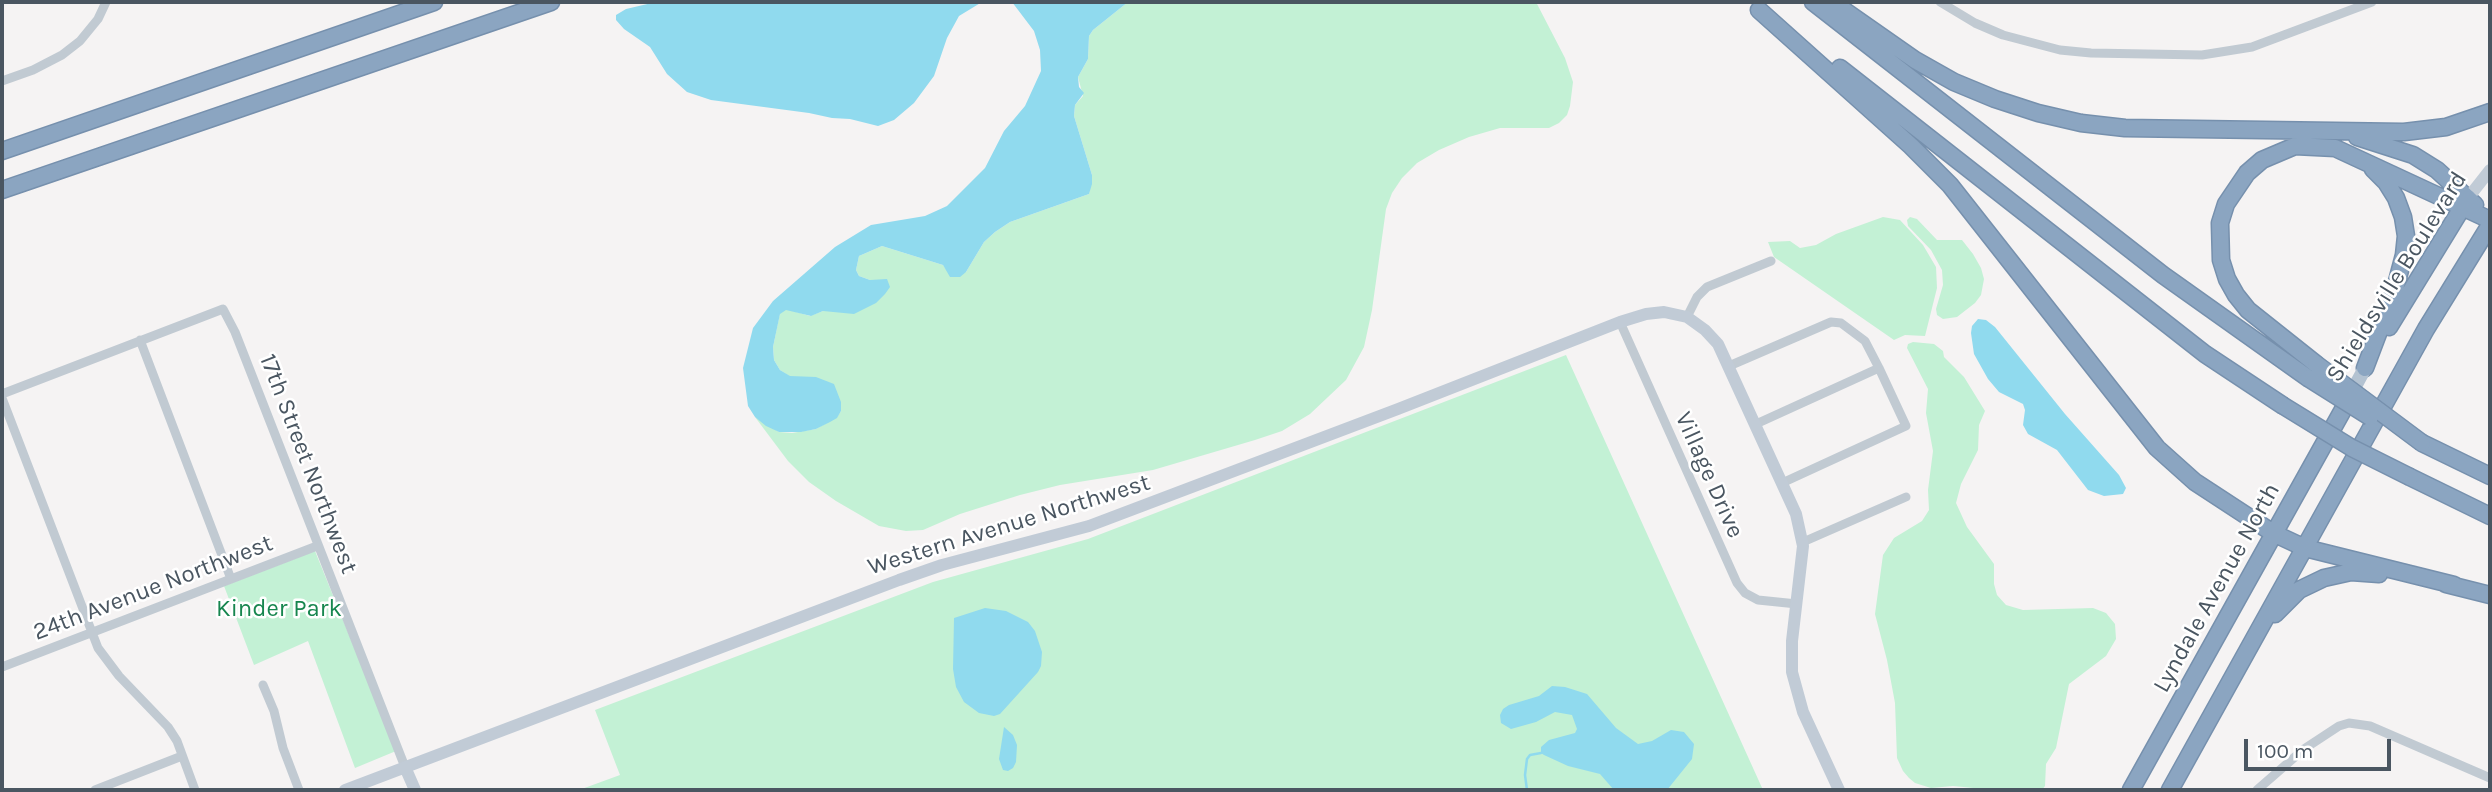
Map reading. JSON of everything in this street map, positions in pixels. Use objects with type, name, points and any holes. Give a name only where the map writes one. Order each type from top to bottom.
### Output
[{"type":"highway","points":[[2,151],[434,2]]},
{"type":"highway","points":[[2,190],[551,2]]},
{"type":"highway","points":[[1813,2],[2163,275],[2312,371],[2380,423],[2490,476]]},
{"type":"highway","points":[[1832,2],[1916,60],[1954,82],[1995,99],[2081,124],[2125,128],[2327,132],[2428,130],[2466,122],[2490,112]]},
{"type":"highway","points":[[1753,6],[1829,60],[2194,345],[2282,405],[2353,448],[2490,516]]},
{"type":"highway","points":[[1753,6],[1890,127],[1950,185],[2157,447],[2194,482],[2273,533],[2305,548],[2490,595]]},
{"type":"highway","points":[[2169,790],[2439,307],[2490,222],[2465,203],[2437,170],[2413,155],[2359,137],[2327,132]]},
{"type":"highway","points":[[2312,371],[2236,295],[2227,279],[2221,260],[2220,223],[2226,204],[2246,173],[2262,160],[2295,146],[2335,148],[2465,203]]},
{"type":"highway","points":[[2356,157],[2386,182],[2396,198],[2406,236],[2395,289],[2365,368]]},
{"type":"highway","name":"Shieldsville Boulevard","points":[[2365,368],[2465,203]]},
{"type":"highway","name":"Lyndale Avenue North","points":[[2131,790],[2344,408]]},
{"type":"highway","points":[[2248,649],[2290,598],[2299,590],[2324,578],[2337,574],[2365,573],[2454,585]]},
{"type":"main road","name":"Shieldsville Boulevard","points":[[2344,408],[2365,368]]},
{"type":"street","points":[[2,81],[33,70],[85,37],[106,2]]},
{"type":"street","points":[[1940,2],[1975,23],[2003,35],[2047,47],[2091,53],[2202,55],[2252,47],[2372,2]]},
{"type":"street","name":"Shieldsville Boulevard","points":[[2465,203],[2490,170]]},
{"type":"street","points":[[1771,261],[1707,287],[1687,317],[1714,339],[1729,366],[1799,522],[1802,542],[1791,651],[1793,680],[1803,712],[1839,790]]},
{"type":"street","name":"17th Street Northwest","points":[[140,340],[223,309],[235,332],[415,790]]},
{"type":"street","name":"Western Avenue Northwest","points":[[345,790],[899,580],[966,559],[1071,532],[1133,511],[1620,322],[1656,313],[1687,317]]},
{"type":"street","name":"Village Drive","points":[[1620,322],[1737,583],[1745,593],[1758,600],[1797,604]]},
{"type":"street","points":[[1729,366],[1831,322],[1841,323],[1865,341],[1906,426],[1782,483]]},
{"type":"street","points":[[195,790],[168,727],[107,663],[92,632],[2,396],[140,340],[231,579]]},
{"type":"street","points":[[1756,424],[1879,368]]},
{"type":"street","points":[[1802,542],[1906,497]]},
{"type":"street","name":"24th Avenue Northwest","points":[[2,667],[317,546]]},
{"type":"street","points":[[263,685],[299,790]]},
{"type":"street","points":[[2257,790],[2304,749],[2339,726],[2349,723],[2370,726],[2490,778]]},
{"type":"street","points":[[95,790],[182,756]]},
{"type":"green space","points":[[1128,2],[1536,2],[1565,58],[1573,82],[1570,106],[1567,115],[1549,128],[1500,128],[1469,137],[1417,163],[1402,178],[1386,209],[1364,347],[1346,380],[1310,414],[1282,431],[1255,440],[1153,470],[1060,485],[1020,495],[960,514],[923,530],[906,531],[879,526],[809,482],[788,461],[755,417],[779,432],[792,433],[816,429],[837,417],[841,411],[780,370],[774,360],[773,347],[780,313],[786,309],[810,316],[823,311],[870,280],[859,276],[856,270],[859,256],[882,246],[943,265],[949,273],[966,272],[984,242],[1010,222],[1089,194],[1092,175],[1074,116],[1075,105],[1083,96],[1078,77],[1088,59],[1089,36],[1093,30]]},
{"type":"green space","points":[[1883,217],[1900,220],[1923,245],[1936,267],[1937,288],[1925,336],[1905,335],[1894,340],[1774,257],[1768,242],[1790,241],[1800,248],[1816,245],[1836,234]]},
{"type":"green space","points":[[1910,217],[1917,219],[1937,240],[1962,240],[1981,268],[1984,279],[1981,295],[1957,317],[1943,319],[1937,315],[1936,309],[1943,285],[1942,270],[1931,250],[1908,226],[1907,220]]},
{"type":"green space","points":[[1908,344],[1934,344],[1943,351],[1944,357],[1964,377],[1985,411],[1979,425],[1978,450],[1961,484],[1956,503],[1967,527],[1994,564],[1997,595],[2006,605],[2023,610],[2093,608],[2106,613],[2115,624],[2116,639],[2106,656],[2069,684],[2056,748],[2046,764],[2045,786],[2042,790],[1994,790],[1953,786],[1931,788],[1909,778],[1897,758],[1895,703],[1875,614],[1883,555],[1894,538],[1922,521],[1929,510],[1928,490],[1933,451],[1926,413],[1928,389],[1907,348]]},
{"type":"green space","points":[[1566,355],[1763,790],[579,790],[620,775],[595,710],[933,582],[1088,539]]},
{"type":"green space","name":"Kinder Park","points":[[315,551],[396,751],[355,768],[308,641],[254,665],[224,586]]},
{"type":"water","points":[[656,2],[982,2],[959,16],[947,38],[934,76],[914,103],[894,120],[878,126],[850,119],[711,100],[687,92],[667,74],[650,47],[616,20],[616,15],[626,9]]},
{"type":"water","points":[[1012,2],[1128,2],[1089,36],[1088,59],[1078,77],[1079,87],[1084,93],[1075,105],[1074,116],[1092,175],[1089,194],[1010,222],[984,242],[966,272],[960,277],[950,277],[943,265],[882,246],[859,256],[856,270],[859,276],[870,280],[887,279],[890,287],[885,294],[876,303],[854,314],[823,311],[811,316],[786,310],[780,314],[773,347],[774,360],[780,370],[790,376],[816,377],[834,384],[841,402],[841,411],[837,418],[830,422],[801,432],[779,432],[766,426],[755,417],[748,406],[743,368],[753,328],[773,301],[835,247],[871,225],[925,216],[947,206],[985,168],[1004,131],[1025,106],[1041,71],[1040,50],[1034,31]]},
{"type":"water","points":[[1978,319],[1986,320],[1995,327],[2065,414],[2119,475],[2126,488],[2123,494],[2104,496],[2088,490],[2057,450],[2028,434],[2023,425],[2023,404],[1999,392],[1974,354],[1971,333],[1972,326]]},
{"type":"water","points":[[985,608],[1006,611],[1028,622],[1035,631],[1042,652],[1038,672],[1000,714],[994,716],[979,713],[964,702],[956,687],[953,669],[954,618]]},
{"type":"water","points":[[1552,686],[1587,694],[1616,728],[1638,744],[1652,741],[1671,730],[1684,732],[1694,744],[1692,759],[1667,790],[1614,790],[1600,774],[1568,766],[1544,755],[1541,753],[1541,747],[1549,740],[1575,733],[1577,729],[1572,715],[1555,712],[1536,722],[1511,729],[1501,723],[1500,715],[1509,705],[1539,696]]},
{"type":"water","points":[[1004,727],[1013,735],[1017,745],[1016,762],[1008,771],[1003,770],[999,759]]},
{"type":"waterway","points":[[1527,790],[1527,759],[1530,755],[1541,753]]}]
